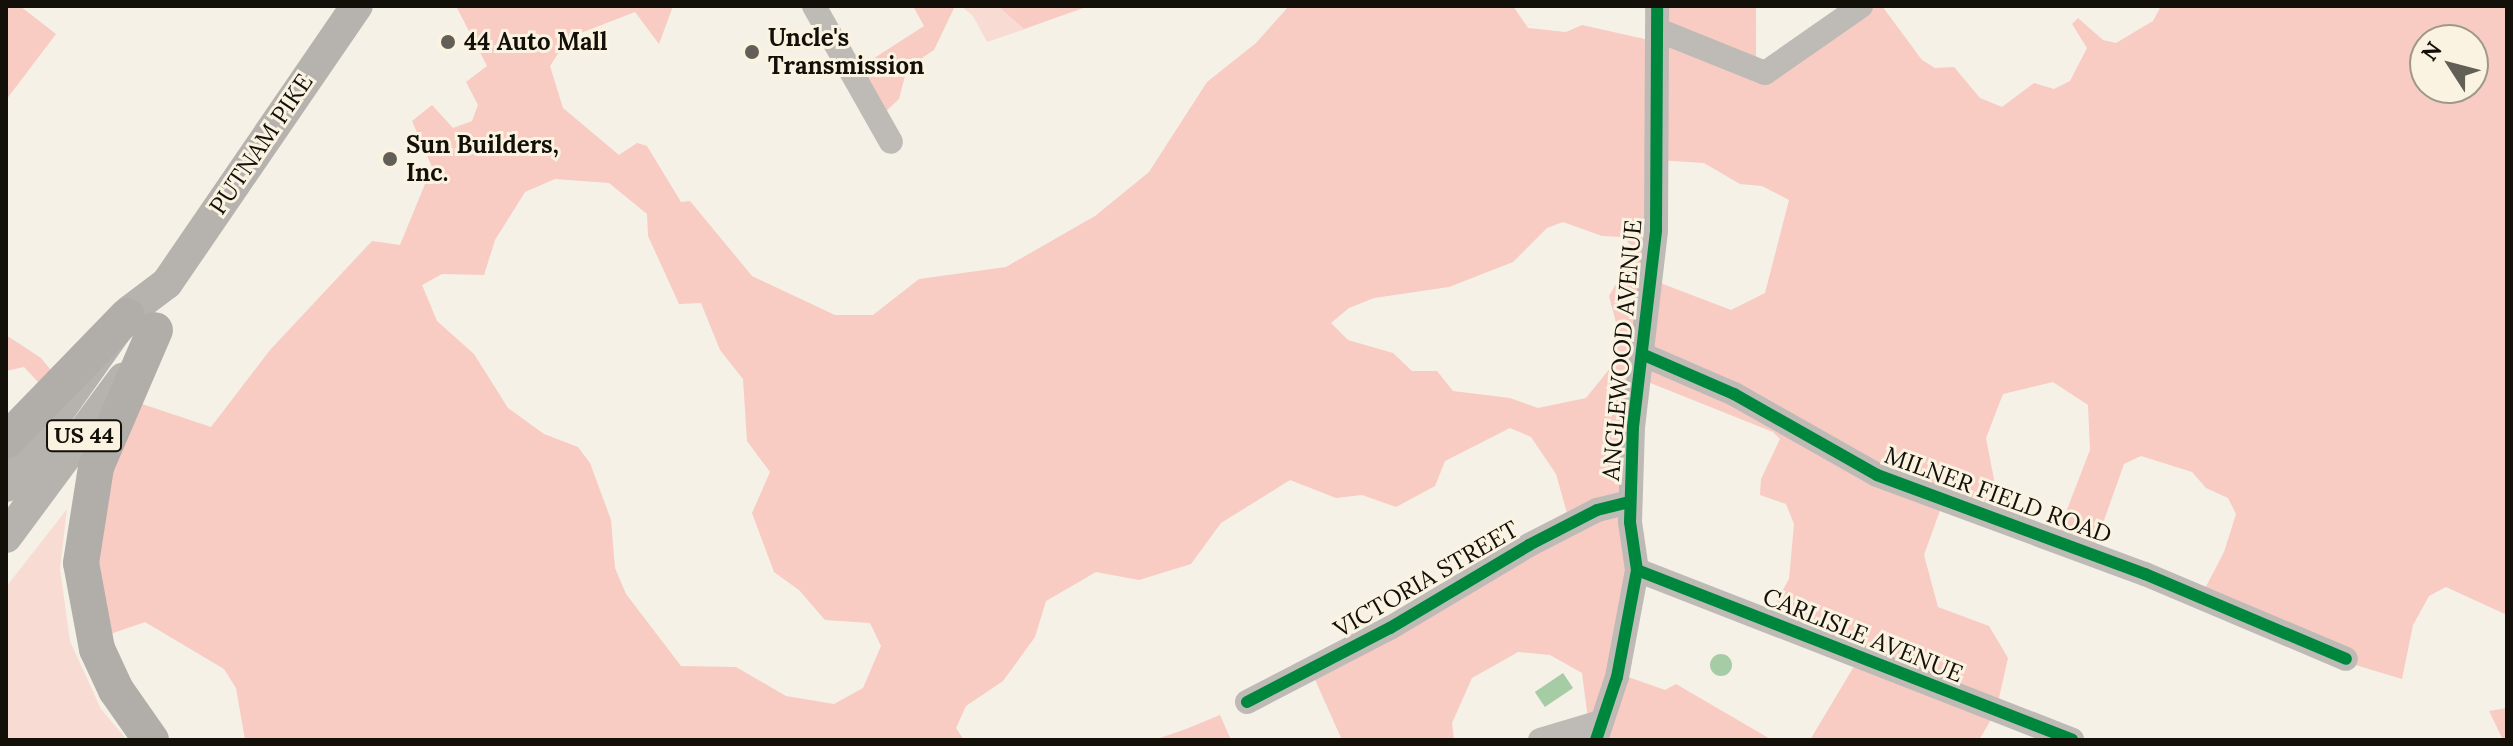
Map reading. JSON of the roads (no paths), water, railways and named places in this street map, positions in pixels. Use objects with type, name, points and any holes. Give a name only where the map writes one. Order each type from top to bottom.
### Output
[{"type":"highway","points":[[6,441],[141,323]]},
{"type":"highway","points":[[141,323],[96,467],[81,563],[97,649],[116,690],[151,740]]},
{"type":"main road","name":"PUTNAM PIKE","points":[[6,537],[167,283],[357,6]]},
{"type":"main road","name":"PUTNAM PIKE","points":[[6,486],[141,323]]},
{"type":"street","points":[[814,6],[891,142]]},
{"type":"street","points":[[1658,18],[1765,73],[1861,6]]},
{"type":"street","name":"ANGLEWOOD AVENUE","points":[[1598,731],[1617,677],[1637,570],[1630,502],[1633,427],[1644,355],[1656,230],[1658,18]]},
{"type":"street","name":"MILNER FIELD ROAD","points":[[1644,355],[1734,394],[1877,475],[2145,574],[2346,659]]},
{"type":"street","name":"VICTORIA STREET","points":[[1247,702],[1390,628],[1529,545],[1597,510],[1630,502]]},
{"type":"street","name":"CARLISLE AVENUE","points":[[1637,570],[2072,740]]},
{"type":"street","points":[[1540,740],[1598,731]]},
{"type":"place","name":"44 Auto Mall","points":[[448,42]]},
{"type":"place","name":"Uncle's Transmission","points":[[752,52]]},
{"type":"place","name":"Sun Builders, Inc.","points":[[390,159]]}]
